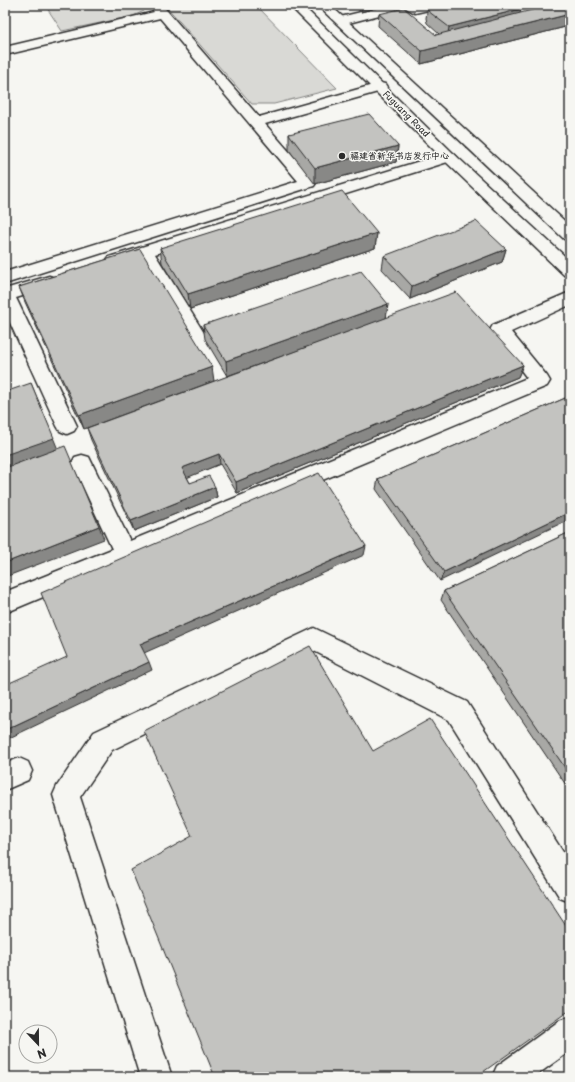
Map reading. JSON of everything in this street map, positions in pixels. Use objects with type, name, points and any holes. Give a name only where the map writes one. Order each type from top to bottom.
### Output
[{"type":"main road","name":"Fuguang Road","points":[[295,5],[380,87],[449,157],[570,272]]},
{"type":"main road","points":[[323,5],[570,235]]},
{"type":"main road","points":[[341,21],[405,5]]},
{"type":"main road","points":[[410,5],[416,9],[433,5]]},
{"type":"main road","points":[[5,51],[158,9],[308,183],[5,278]]},
{"type":"main road","points":[[256,122],[380,87]]},
{"type":"main road","points":[[101,266],[449,157]]},
{"type":"main road","points":[[145,252],[228,388]]},
{"type":"main road","points":[[65,277],[6,295],[67,426]]},
{"type":"main road","points":[[5,603],[540,381],[499,330],[570,298]]},
{"type":"main road","points":[[82,463],[125,553]]},
{"type":"main road","points":[[156,1077],[66,794],[103,741],[314,639],[458,711],[570,888]]},
{"type":"main road","points":[[508,1077],[570,1032]]},
{"type":"shaded area","points":[[45,5],[144,5],[144,11],[133,16],[62,31]]},
{"type":"shaded area","points":[[165,5],[256,5],[337,88],[274,104],[252,104]]},
{"type":"building","points":[[429,5],[515,5],[521,9],[449,27],[428,11]]},
{"type":"building","points":[[551,5],[561,5],[570,11],[570,14],[422,51],[379,14],[404,8],[436,35]]},
{"type":"building","points":[[369,114],[398,146],[315,168],[289,134]]},
{"type":"building","points":[[342,191],[377,233],[188,294],[160,248]]},
{"type":"building","points":[[476,221],[506,249],[412,286],[384,256]]},
{"type":"building","points":[[140,249],[212,367],[79,415],[19,287]]},
{"type":"building","points":[[361,271],[388,304],[226,361],[203,325]]},
{"type":"building","points":[[456,292],[523,365],[236,482],[219,454],[182,468],[190,483],[209,476],[215,487],[131,521],[87,428]]},
{"type":"building","points":[[31,383],[54,438],[5,455],[5,392]]},
{"type":"building","points":[[570,396],[570,512],[444,572],[378,479]]},
{"type":"building","points":[[65,446],[99,526],[5,563],[5,468]]},
{"type":"building","points":[[319,473],[366,546],[140,644],[149,662],[5,730],[5,685],[67,657],[41,593]]},
{"type":"building","points":[[570,532],[570,775],[444,591]]},
{"type":"building","points":[[310,646],[373,751],[430,719],[570,932],[570,1010],[476,1077],[215,1077],[131,870],[192,836],[144,731]]},
{"type":"place","name":"福建省新华书店发行中心","points":[[342,156]]}]
